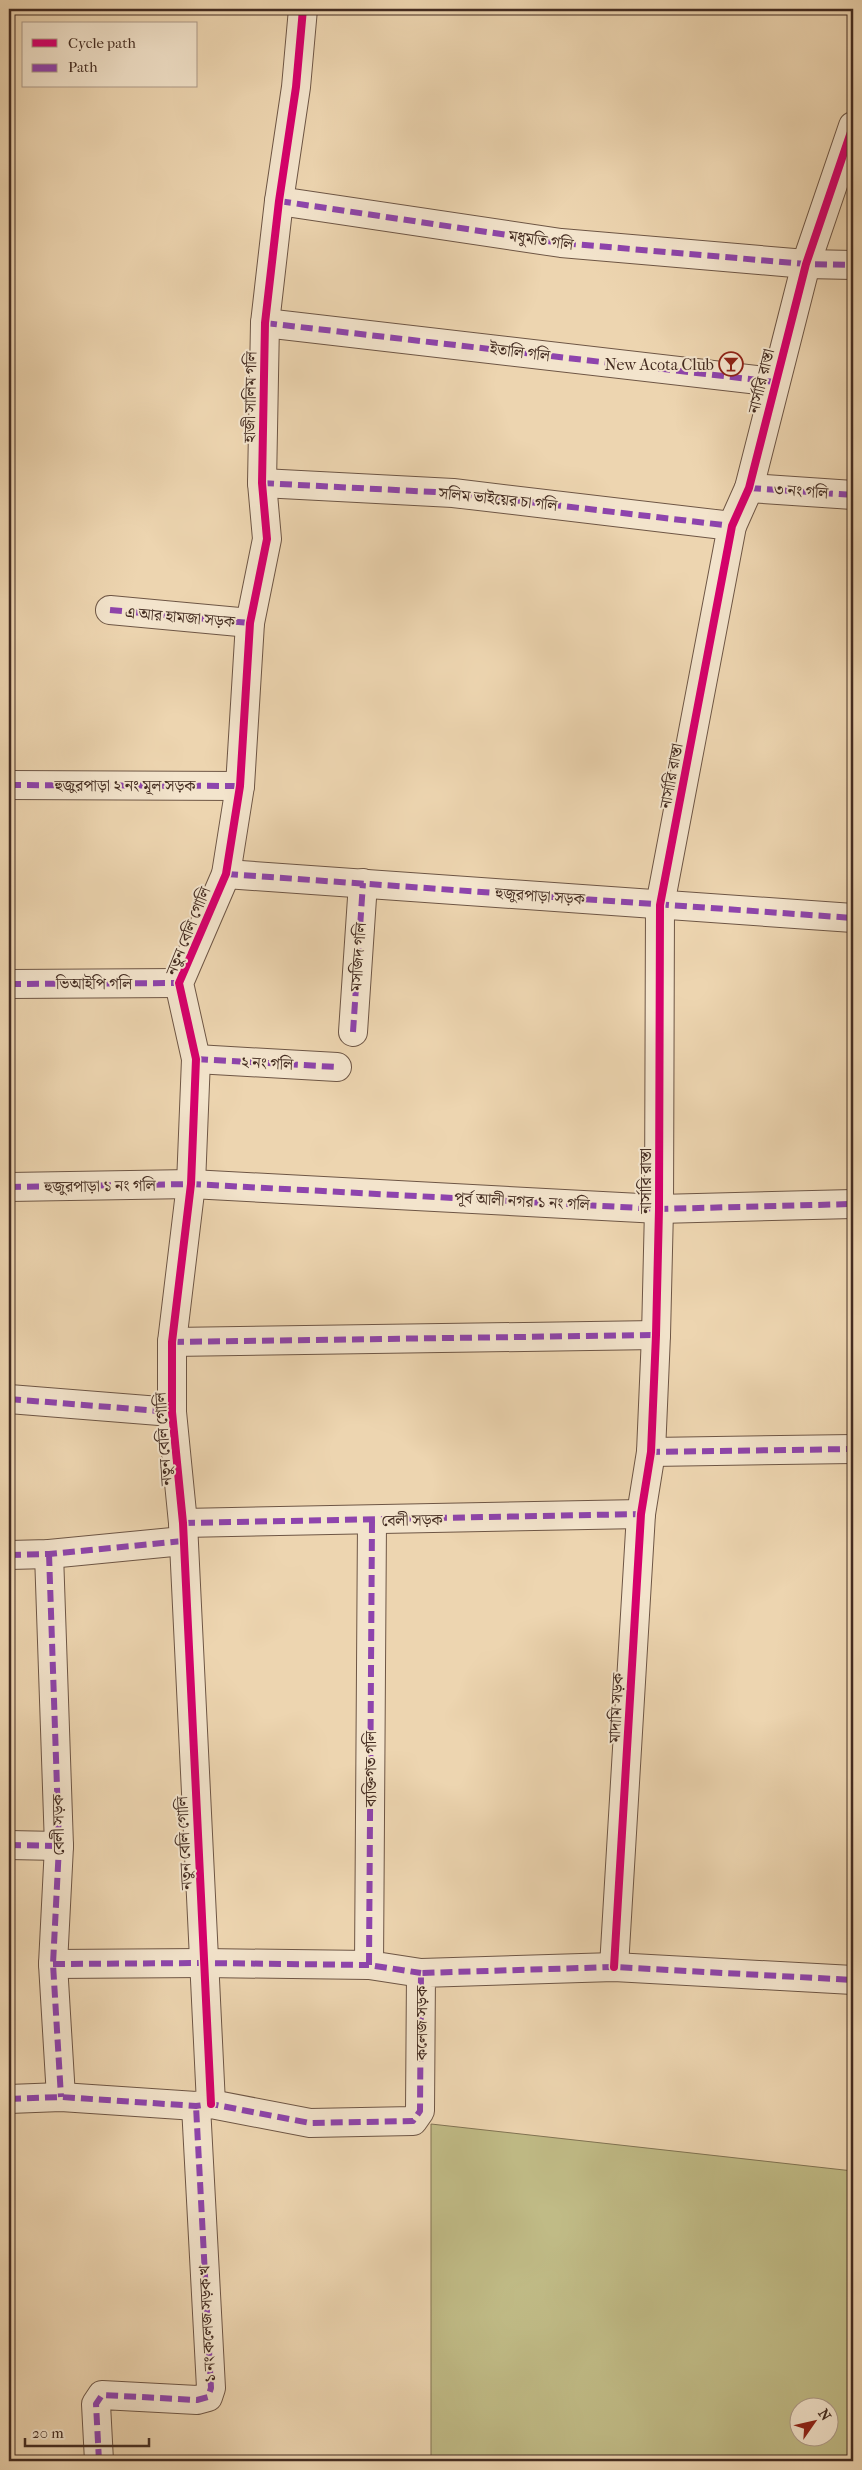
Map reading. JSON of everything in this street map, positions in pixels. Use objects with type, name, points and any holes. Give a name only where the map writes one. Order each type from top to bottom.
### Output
[{"type":"street","name":"হাজী সালিম গলি","points":[[240,786],[250,623],[267,539],[262,483],[265,323],[279,201],[296,87],[303,9]]},
{"type":"street","name":"নার্সারি রাস্তা","points":[[651,1452],[659,1208],[660,905],[732,526],[748,488],[806,264],[853,126]]},
{"type":"street","name":"মধুমতি গলি","points":[[279,201],[561,244],[806,264],[853,265]]},
{"type":"street","name":"ইতালি গলি","points":[[265,323],[775,382]]},
{"type":"street","name":"সলিম ভাইয়ের চা গলি","points":[[262,483],[453,493],[732,526]]},
{"type":"street","name":"৩ নং গলি","points":[[748,488],[853,495]]},
{"type":"street","name":"এ আর হামজা সড়ক","points":[[110,610],[250,623]]},
{"type":"street","name":"হুজুরপাড়া ২ নং মূল সড়ক","points":[[9,785],[240,786]]},
{"type":"street","name":"নতুন বেলি গোলি","points":[[203,2105],[204,1963],[183,1532],[172,1412],[172,1342],[191,1184],[196,1059],[180,983],[226,874],[240,786]]},
{"type":"street","name":"হুজুরপাড়া সড়ক","points":[[226,874],[853,918]]},
{"type":"street","name":"মসজিদ গলি","points":[[353,1032],[363,883]]},
{"type":"street","name":"ভিআইপি গলি","points":[[9,984],[180,983]]},
{"type":"street","name":"২ নং গলি","points":[[196,1059],[337,1067]]},
{"type":"street","name":"পূর্ব আলী নগর ১ নং গলি","points":[[191,1184],[659,1208],[853,1204]]},
{"type":"street","name":"হুজুরপাড়া ১ নং গলি","points":[[9,1186],[191,1184]]},
{"type":"street","points":[[172,1342],[656,1335]]},
{"type":"street","points":[[9,1399],[172,1412]]},
{"type":"street","points":[[651,1452],[853,1449]]},
{"type":"street","name":"মাদামি সড়ক","points":[[614,1967],[641,1514],[651,1452]]},
{"type":"street","name":"বেলী সড়ক","points":[[183,1532],[372,1521],[641,1514]]},
{"type":"street","name":"ব্যক্তিগত গলি","points":[[369,1965],[372,1521]]},
{"type":"street","points":[[9,1555],[49,1554],[183,1532]]},
{"type":"street","name":"বেলী সড়ক","points":[[49,1554],[59,1846],[53,1964],[61,2097]]},
{"type":"street","points":[[9,1845],[59,1846]]},
{"type":"street","points":[[53,1964],[369,1965],[421,1972]]},
{"type":"street","name":"কলেজ সড়ক","points":[[9,2098],[61,2097],[203,2105],[310,2123],[413,2121],[420,2111],[421,1972],[614,1967],[853,1980]]},
{"type":"street","name":"১ নং কলেজ সড়ক খ","points":[[99,2461],[96,2404],[102,2395],[197,2400],[208,2397],[211,2388],[203,2105]]},
{"type":"shaded area","points":[[431,2124],[853,2171],[853,2461],[431,2461]]},
{"type":"marked path","points":[[279,201],[561,243],[806,264],[853,265]]},
{"type":"marked path","points":[[265,323],[775,382]]},
{"type":"marked path","points":[[262,483],[453,493],[732,526]]},
{"type":"marked path","points":[[749,488],[853,495]]},
{"type":"marked path","points":[[110,610],[250,623]]},
{"type":"marked path","points":[[9,785],[240,786]]},
{"type":"marked path","points":[[226,874],[853,918]]},
{"type":"marked path","points":[[353,1032],[363,883]]},
{"type":"marked path","points":[[9,984],[179,983]]},
{"type":"marked path","points":[[196,1059],[337,1067]]},
{"type":"marked path","points":[[9,1187],[191,1184],[659,1209],[853,1204]]},
{"type":"marked path","points":[[172,1342],[656,1335]]},
{"type":"marked path","points":[[9,1399],[172,1412]]},
{"type":"marked path","points":[[651,1455],[651,1452],[853,1449]]},
{"type":"marked path","points":[[183,1523],[641,1514]]},
{"type":"marked path","points":[[372,1521],[369,1965],[421,1973]]},
{"type":"marked path","points":[[9,1555],[49,1554],[183,1541]]},
{"type":"marked path","points":[[49,1554],[59,1846],[53,1964],[61,2097]]},
{"type":"marked path","points":[[9,1845],[59,1846]]},
{"type":"marked path","points":[[53,1964],[369,1965]]},
{"type":"marked path","points":[[9,2099],[61,2097],[196,2106],[211,2104],[310,2123],[413,2121],[420,2111],[421,1973],[614,1967],[853,1980]]},
{"type":"marked path","points":[[99,2461],[96,2404],[102,2395],[197,2400],[208,2397],[211,2388],[196,2106]]},
{"type":"cycle path","points":[[211,2104],[183,1523],[172,1412],[172,1342],[191,1184],[196,1059],[179,983],[226,874],[240,786],[250,623],[267,539],[262,483],[265,323],[279,201],[296,87],[303,9]]},
{"type":"cycle path","points":[[614,1967],[641,1514],[651,1452],[659,1209],[660,905],[732,526],[749,488],[806,264],[853,126]]},
{"type":"place","name":"New Acota Club","points":[[731,364]]}]
